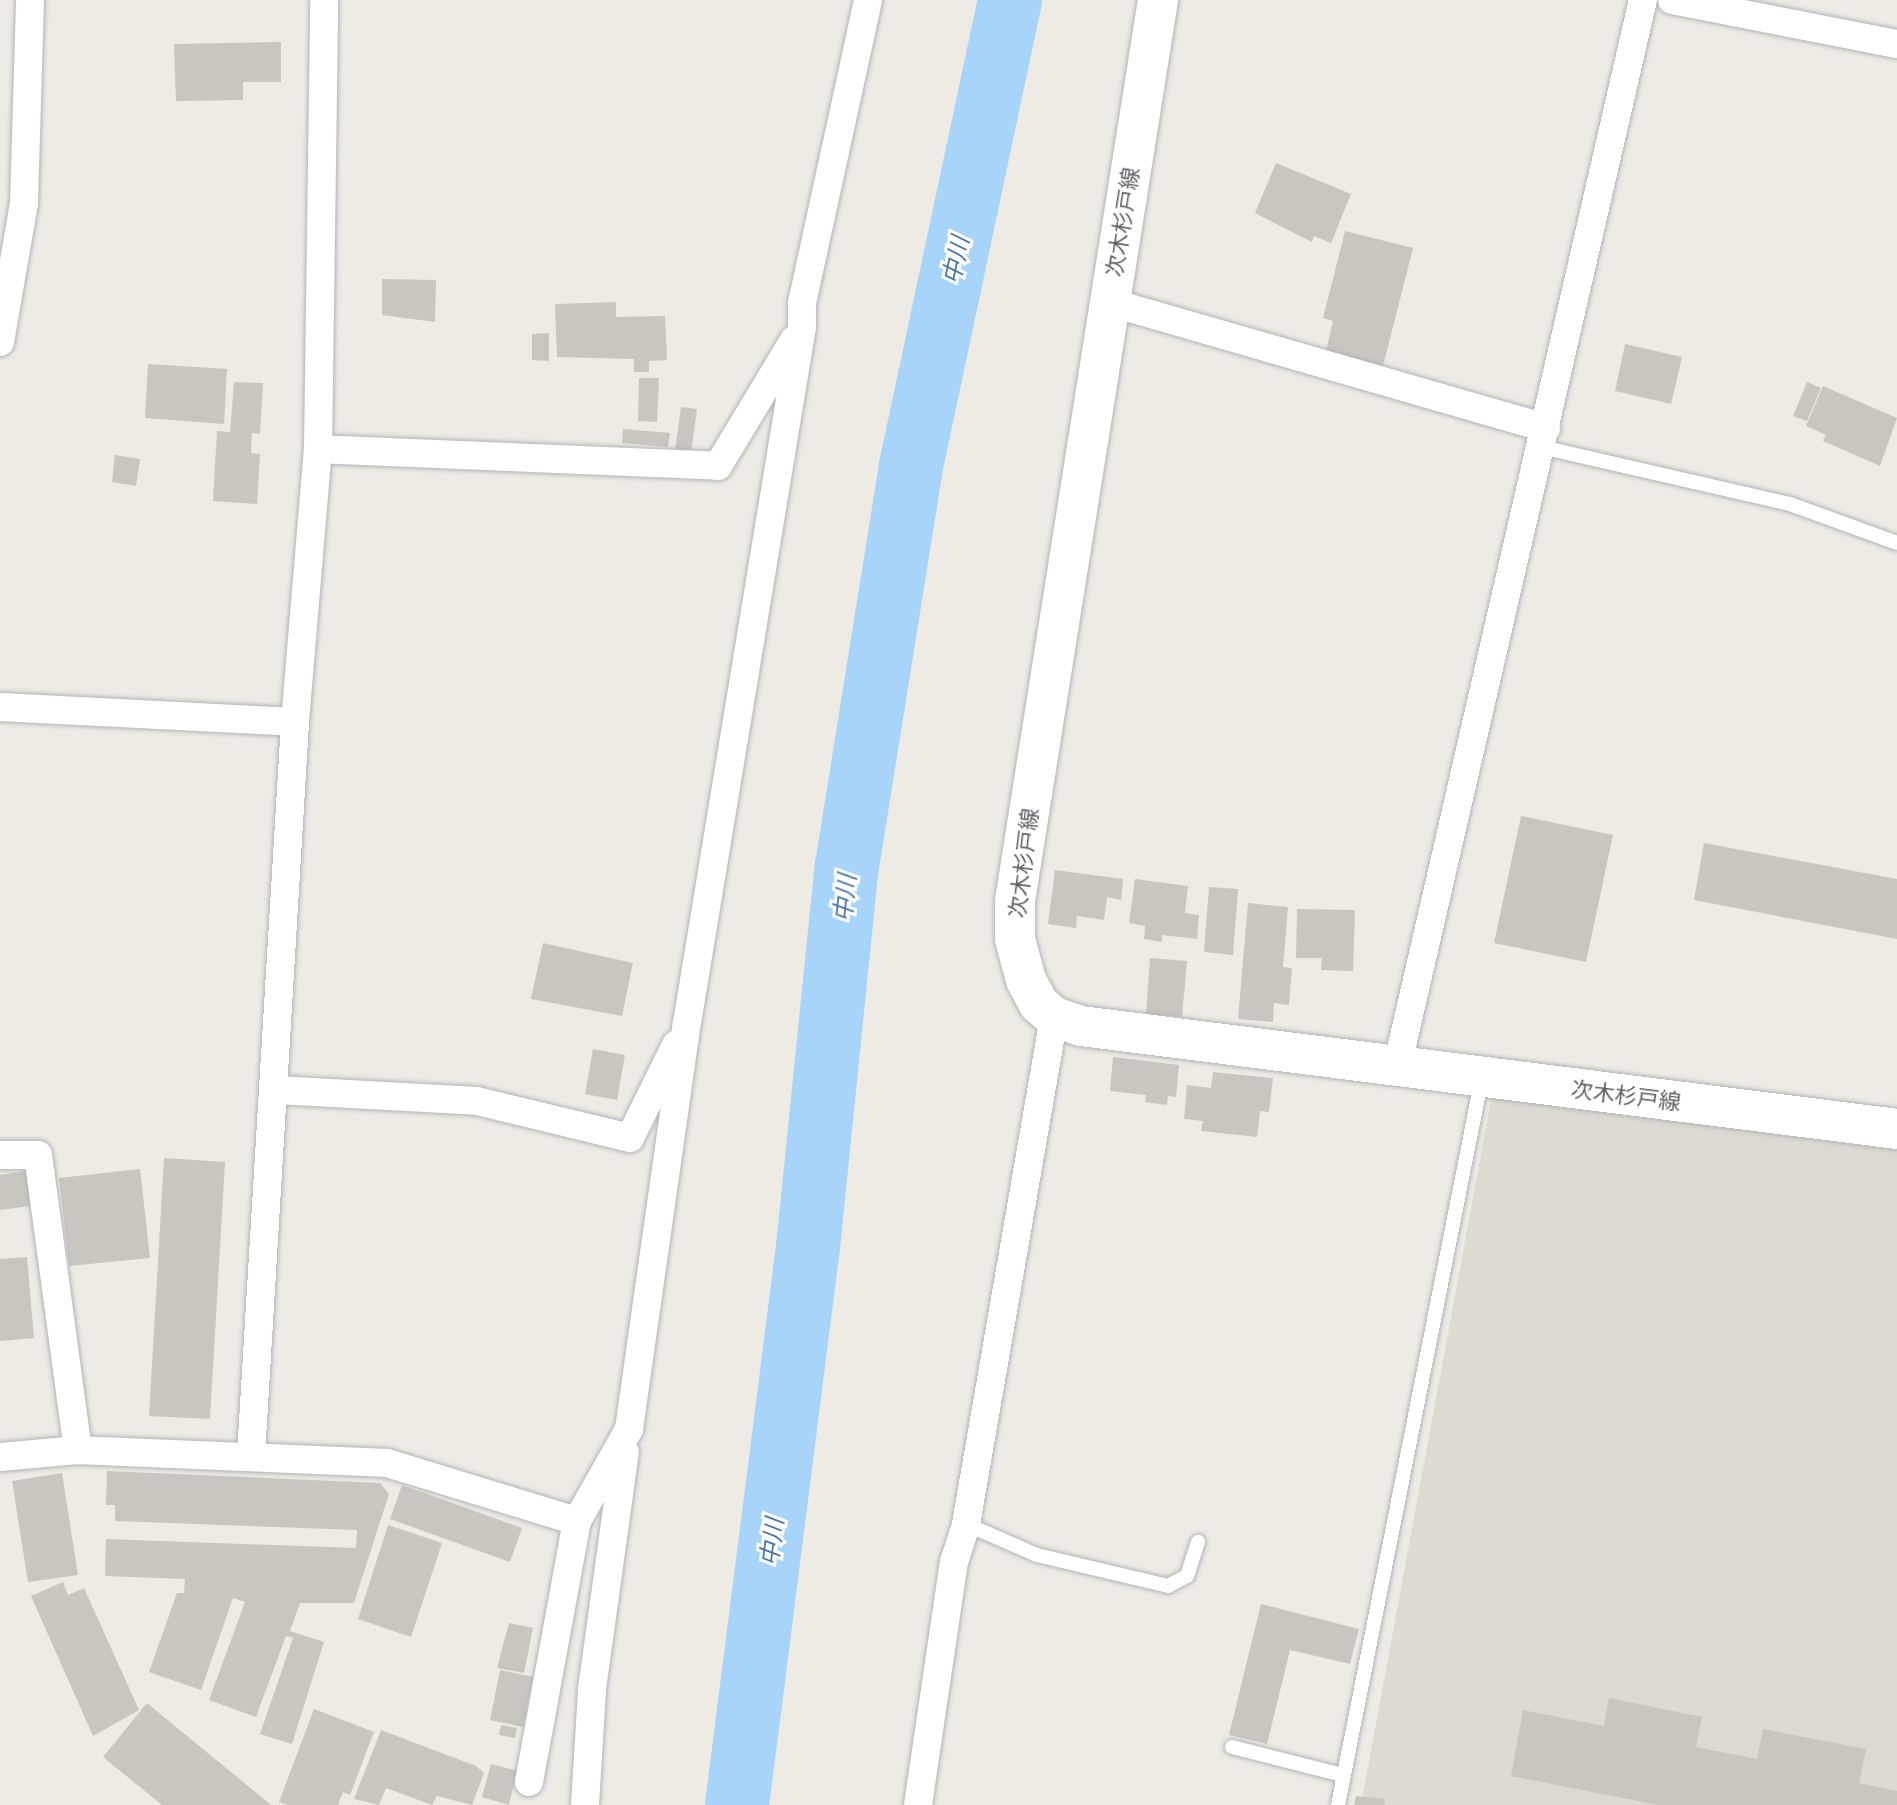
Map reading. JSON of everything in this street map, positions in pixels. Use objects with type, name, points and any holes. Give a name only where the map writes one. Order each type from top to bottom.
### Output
[{"type":"main road","name":"次木杉戸線","points":[[1158,0],[1015,901],[1015,939],[1026,980],[1054,1017],[1081,1026],[1897,1129]]},
{"type":"street","points":[[0,342],[24,203],[30,0]]},
{"type":"street","points":[[251,1455],[276,1090],[295,722],[318,449],[324,0]]},
{"type":"street","points":[[585,1805],[592,1689],[687,1023],[802,327],[802,303],[868,0]]},
{"type":"street","points":[[1397,1067],[1643,0]]},
{"type":"street","points":[[1672,0],[1897,44]]},
{"type":"street","points":[[1109,302],[1543,437]]},
{"type":"street","points":[[318,449],[718,466],[802,327]]},
{"type":"street","points":[[0,707],[295,722]]},
{"type":"street","points":[[918,1805],[954,1562],[966,1524],[1054,1017]]},
{"type":"street","points":[[276,1090],[477,1101],[630,1138],[687,1023]]},
{"type":"street","points":[[0,1155],[38,1155],[78,1450]]},
{"type":"street","points":[[529,1782],[577,1521],[629,1429]]},
{"type":"street","points":[[0,1457],[78,1450],[387,1463],[577,1521]]},
{"type":"lane","points":[[1543,437],[1790,504],[1897,543]]},
{"type":"lane","points":[[1338,1805],[1482,1077]]},
{"type":"lane","points":[[966,1524],[1037,1555],[1168,1586],[1187,1576],[1198,1542]]},
{"type":"lane","points":[[1232,1747],[1343,1775]]},
{"type":"shaded area","points":[[1492,1095],[1897,1150],[1897,1805],[1361,1805]]},
{"type":"building","points":[[281,42],[281,82],[243,82],[243,100],[176,101],[174,44]]},
{"type":"building","points":[[1276,163],[1351,194],[1331,243],[1314,236],[1312,242],[1255,213]]},
{"type":"building","points":[[1345,231],[1413,248],[1383,366],[1326,351],[1333,321],[1323,318]]},
{"type":"building","points":[[382,279],[436,280],[435,322],[382,315]]},
{"type":"building","points":[[616,302],[616,317],[665,316],[667,360],[649,361],[649,372],[634,372],[634,359],[557,357],[555,304]]},
{"type":"building","points":[[549,333],[549,361],[532,360],[532,334]]},
{"type":"building","points":[[1625,344],[1682,357],[1671,404],[1615,391]]},
{"type":"building","points":[[148,364],[227,369],[224,424],[145,418]]},
{"type":"building","points":[[639,378],[659,378],[657,422],[638,421]]},
{"type":"building","points":[[234,382],[263,383],[260,434],[252,433],[251,453],[260,454],[257,504],[213,501],[217,431],[230,432]]},
{"type":"building","points":[[1807,382],[1821,388],[1807,421],[1793,416]]},
{"type":"building","points":[[1823,386],[1897,418],[1880,466],[1823,441],[1826,435],[1806,426]]},
{"type":"building","points":[[681,407],[697,409],[691,453],[675,450]]},
{"type":"building","points":[[623,429],[670,433],[668,447],[622,443]]},
{"type":"building","points":[[115,455],[140,459],[136,486],[112,482]]},
{"type":"building","points":[[1521,816],[1613,835],[1586,962],[1494,943]]},
{"type":"building","points":[[1704,843],[1897,879],[1897,939],[1694,900]]},
{"type":"building","points":[[1055,870],[1123,879],[1121,900],[1107,897],[1104,920],[1077,916],[1076,928],[1048,924]]},
{"type":"building","points":[[1135,879],[1188,886],[1185,913],[1199,915],[1197,939],[1162,935],[1162,942],[1144,939],[1145,926],[1129,923]]},
{"type":"building","points":[[1209,887],[1238,889],[1233,955],[1204,952]]},
{"type":"building","points":[[1248,903],[1288,907],[1283,967],[1292,968],[1289,1005],[1274,1003],[1273,1022],[1238,1019]]},
{"type":"building","points":[[1297,909],[1355,910],[1353,971],[1321,970],[1322,958],[1296,958]]},
{"type":"building","points":[[543,943],[633,963],[622,1016],[531,999]]},
{"type":"building","points":[[1150,958],[1187,961],[1182,1017],[1146,1014]]},
{"type":"building","points":[[593,1049],[625,1055],[617,1100],[585,1094]]},
{"type":"building","points":[[1113,1057],[1179,1065],[1176,1097],[1168,1096],[1167,1105],[1145,1102],[1146,1095],[1110,1091]]},
{"type":"building","points":[[1213,1072],[1273,1078],[1269,1112],[1260,1111],[1257,1137],[1201,1131],[1203,1121],[1184,1119],[1187,1085],[1211,1088]]},
{"type":"building","points":[[164,1158],[225,1162],[210,1419],[149,1416]]},
{"type":"building","points":[[140,1169],[150,1258],[69,1266],[59,1178]]},
{"type":"building","points":[[26,1171],[30,1206],[0,1210],[0,1175]]},
{"type":"building","points":[[27,1257],[34,1338],[0,1341],[0,1259]]},
{"type":"building","points":[[107,1471],[380,1483],[389,1494],[354,1603],[300,1603],[290,1631],[324,1642],[292,1744],[260,1734],[293,1638],[286,1636],[256,1717],[209,1700],[245,1602],[233,1598],[201,1690],[149,1672],[177,1593],[184,1593],[185,1579],[105,1576],[106,1539],[356,1548],[357,1530],[115,1521],[115,1505],[106,1505]]},
{"type":"building","points":[[62,1473],[78,1575],[28,1582],[12,1481]]},
{"type":"building","points":[[402,1485],[522,1528],[510,1562],[390,1519]]},
{"type":"building","points":[[388,1525],[442,1543],[411,1637],[358,1619]]},
{"type":"building","points":[[63,1582],[68,1595],[84,1588],[139,1710],[93,1736],[31,1596]]},
{"type":"building","points":[[1261,1604],[1359,1629],[1350,1664],[1290,1650],[1267,1744],[1229,1735]]},
{"type":"building","points":[[509,1623],[533,1628],[524,1673],[497,1668]]},
{"type":"building","points":[[500,1670],[533,1677],[523,1727],[490,1720]]},
{"type":"building","points":[[1609,1698],[1702,1717],[1696,1747],[1757,1759],[1763,1729],[1866,1749],[1859,1783],[1897,1791],[1897,1805],[1658,1805],[1511,1776],[1523,1710],[1604,1726]]},
{"type":"building","points":[[147,1703],[271,1805],[162,1805],[103,1757]]},
{"type":"building","points":[[314,1709],[374,1732],[350,1795],[343,1792],[338,1805],[288,1805],[279,1802]]},
{"type":"building","points":[[501,1725],[517,1728],[515,1738],[499,1735]]},
{"type":"building","points":[[381,1730],[476,1766],[484,1773],[472,1805],[437,1796],[432,1805],[386,1788],[379,1805],[354,1799]]},
{"type":"building","points":[[491,1764],[517,1771],[509,1805],[482,1797]]},
{"type":"building","points":[[1356,1796],[1385,1799],[1384,1805],[1354,1805]]},
{"type":"waterway","name":"中川","points":[[737,1805],[808,1247],[847,866],[911,466],[1010,0]]}]
